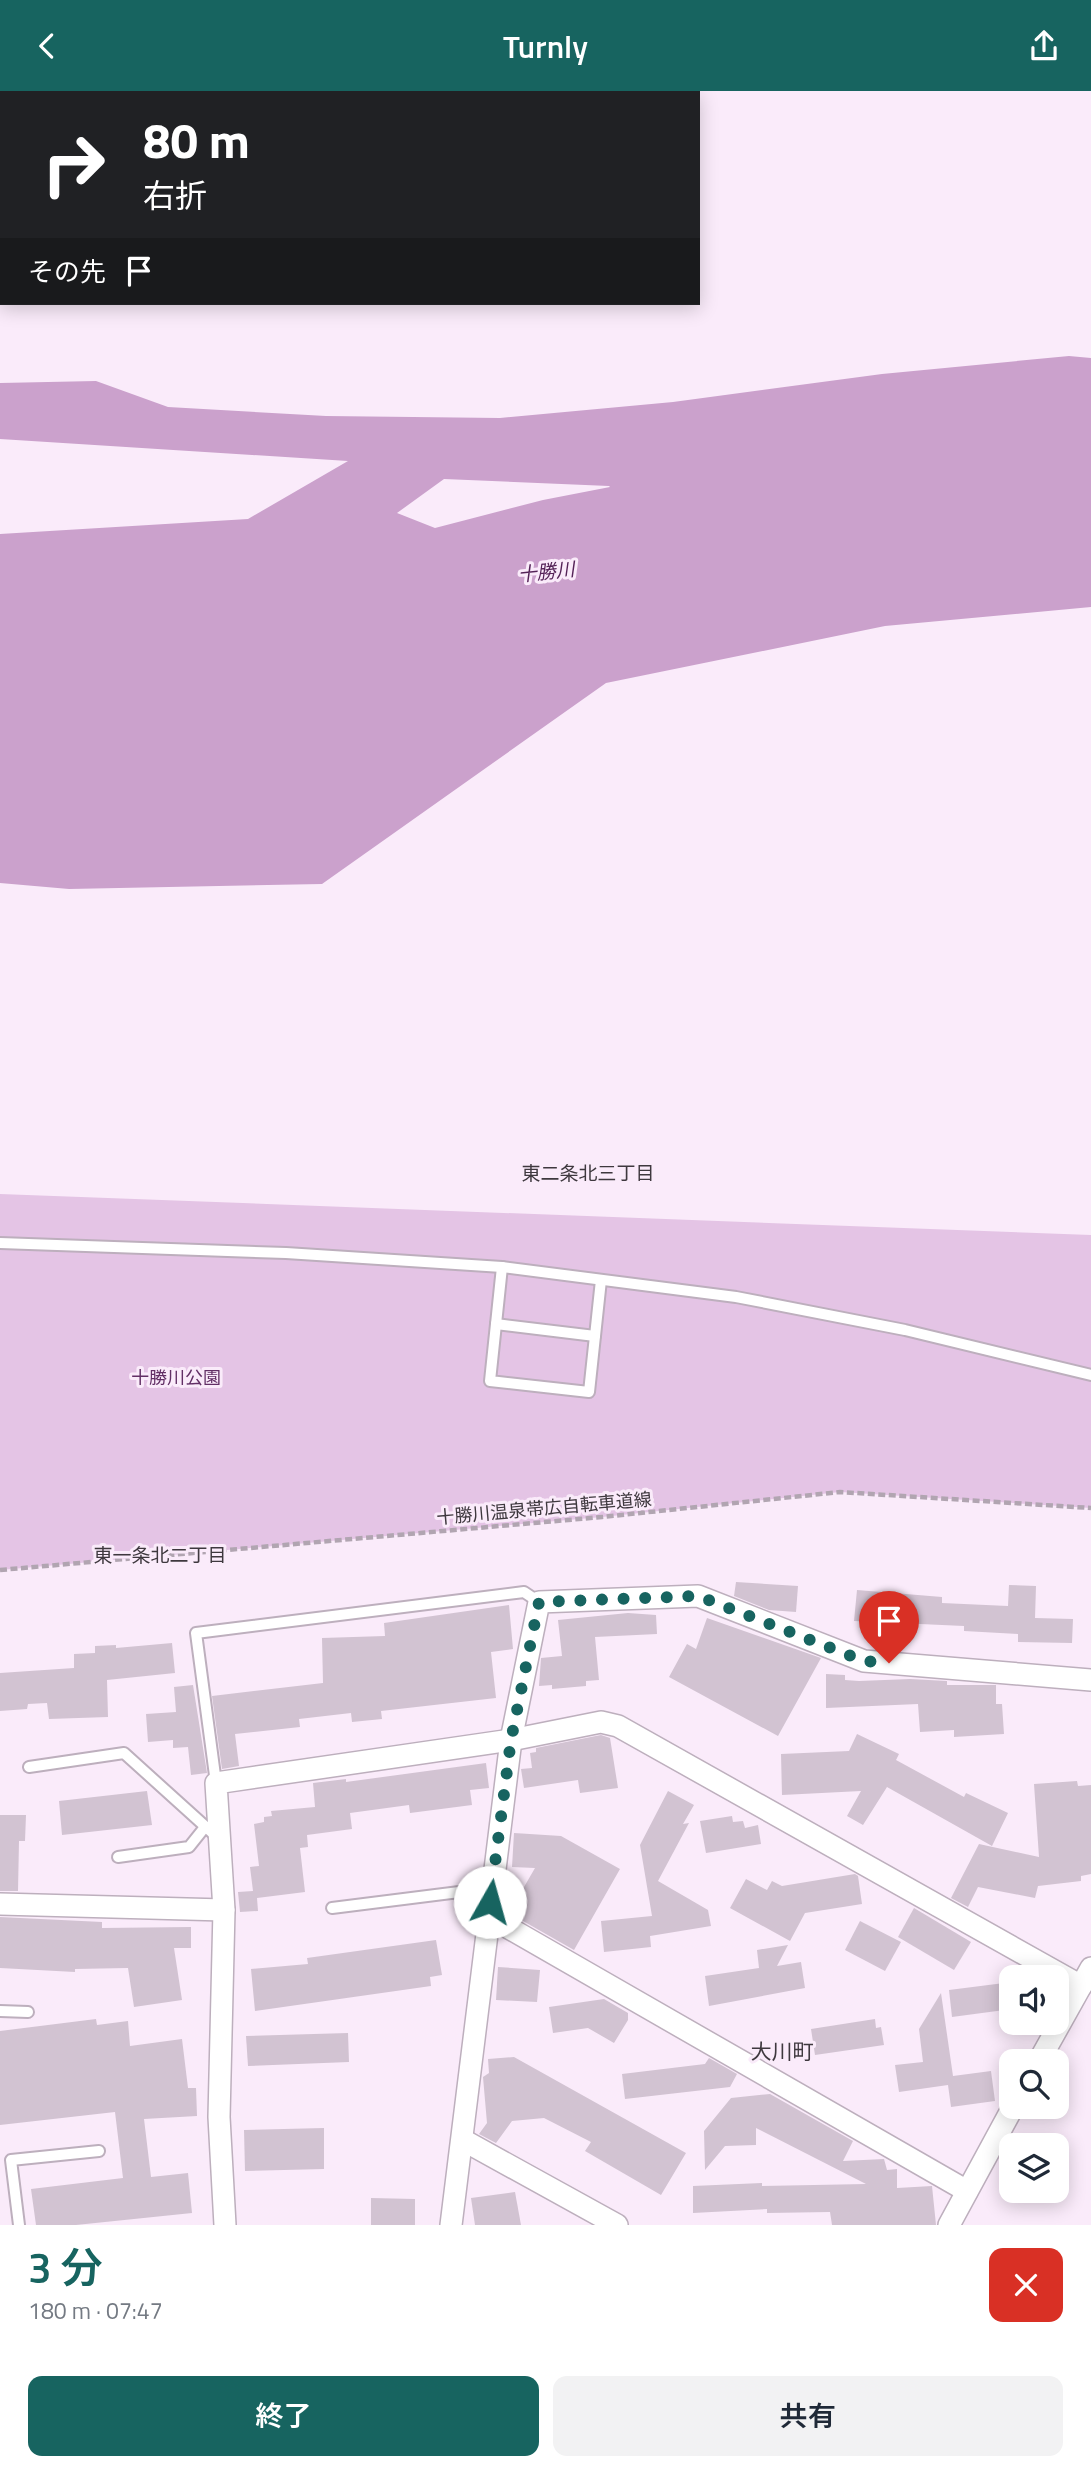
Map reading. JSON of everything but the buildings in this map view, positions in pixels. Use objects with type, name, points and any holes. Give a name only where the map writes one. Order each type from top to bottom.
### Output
[{"type":"street","points":[[451,2225],[511,1740],[539,1602],[698,1596],[864,1661],[1091,1680]]},
{"type":"street","points":[[225,2225],[219,2117],[224,1910],[213,1834],[216,1783],[511,1740],[601,1722],[618,1726],[1086,1977],[1046,2049]]},
{"type":"street","points":[[0,1905],[224,1910]]},
{"type":"street","points":[[488,1916],[967,2191]]},
{"type":"street","points":[[950,2225],[1006,2119]]},
{"type":"street","points":[[463,2140],[617,2225]]},
{"type":"lane","points":[[0,1243],[286,1253],[502,1267],[749,1299],[905,1330],[1091,1375]]},
{"type":"lane","points":[[502,1267],[490,1381],[589,1392],[601,1280]]},
{"type":"lane","points":[[496,1324],[595,1336]]},
{"type":"lane","points":[[216,1783],[196,1633],[523,1592],[539,1602]]},
{"type":"lane","points":[[29,1767],[124,1753],[213,1834],[190,1847],[118,1857]]},
{"type":"lane","points":[[332,1908],[491,1888]]},
{"type":"lane","points":[[0,2011],[28,2012]]},
{"type":"lane","points":[[19,2225],[11,2160],[99,2151]]},
{"type":"path","name":"十勝川温泉帯広自転車道線","points":[[0,1570],[603,1517],[840,1492],[1091,1509]]},
{"type":"green space","name":"十勝川公園","points":[[0,1194],[1091,1235],[1091,1508],[840,1492],[602,1517],[0,1570]]},
{"type":"water","name":"十勝川","points":[[1069,356],[1091,358],[1091,607],[885,626],[606,683],[322,884],[69,889],[0,883],[0,534],[248,519],[348,461],[0,439],[0,383],[96,381],[168,407],[326,416],[500,418],[673,402],[882,374]],"holes":[[[444,479],[609,486],[435,528],[397,513]]]},
{"type":"district","name":"東二条北三丁目","points":[[588,1172]]},
{"type":"district","name":"東一条北二丁目","points":[[160,1554]]},
{"type":"district","name":"大川町","points":[[782,2051]]},
{"type":"route","points":[[490,1902],[511,1740],[539,1602],[698,1596],[864,1661],[889,1663]]}]
